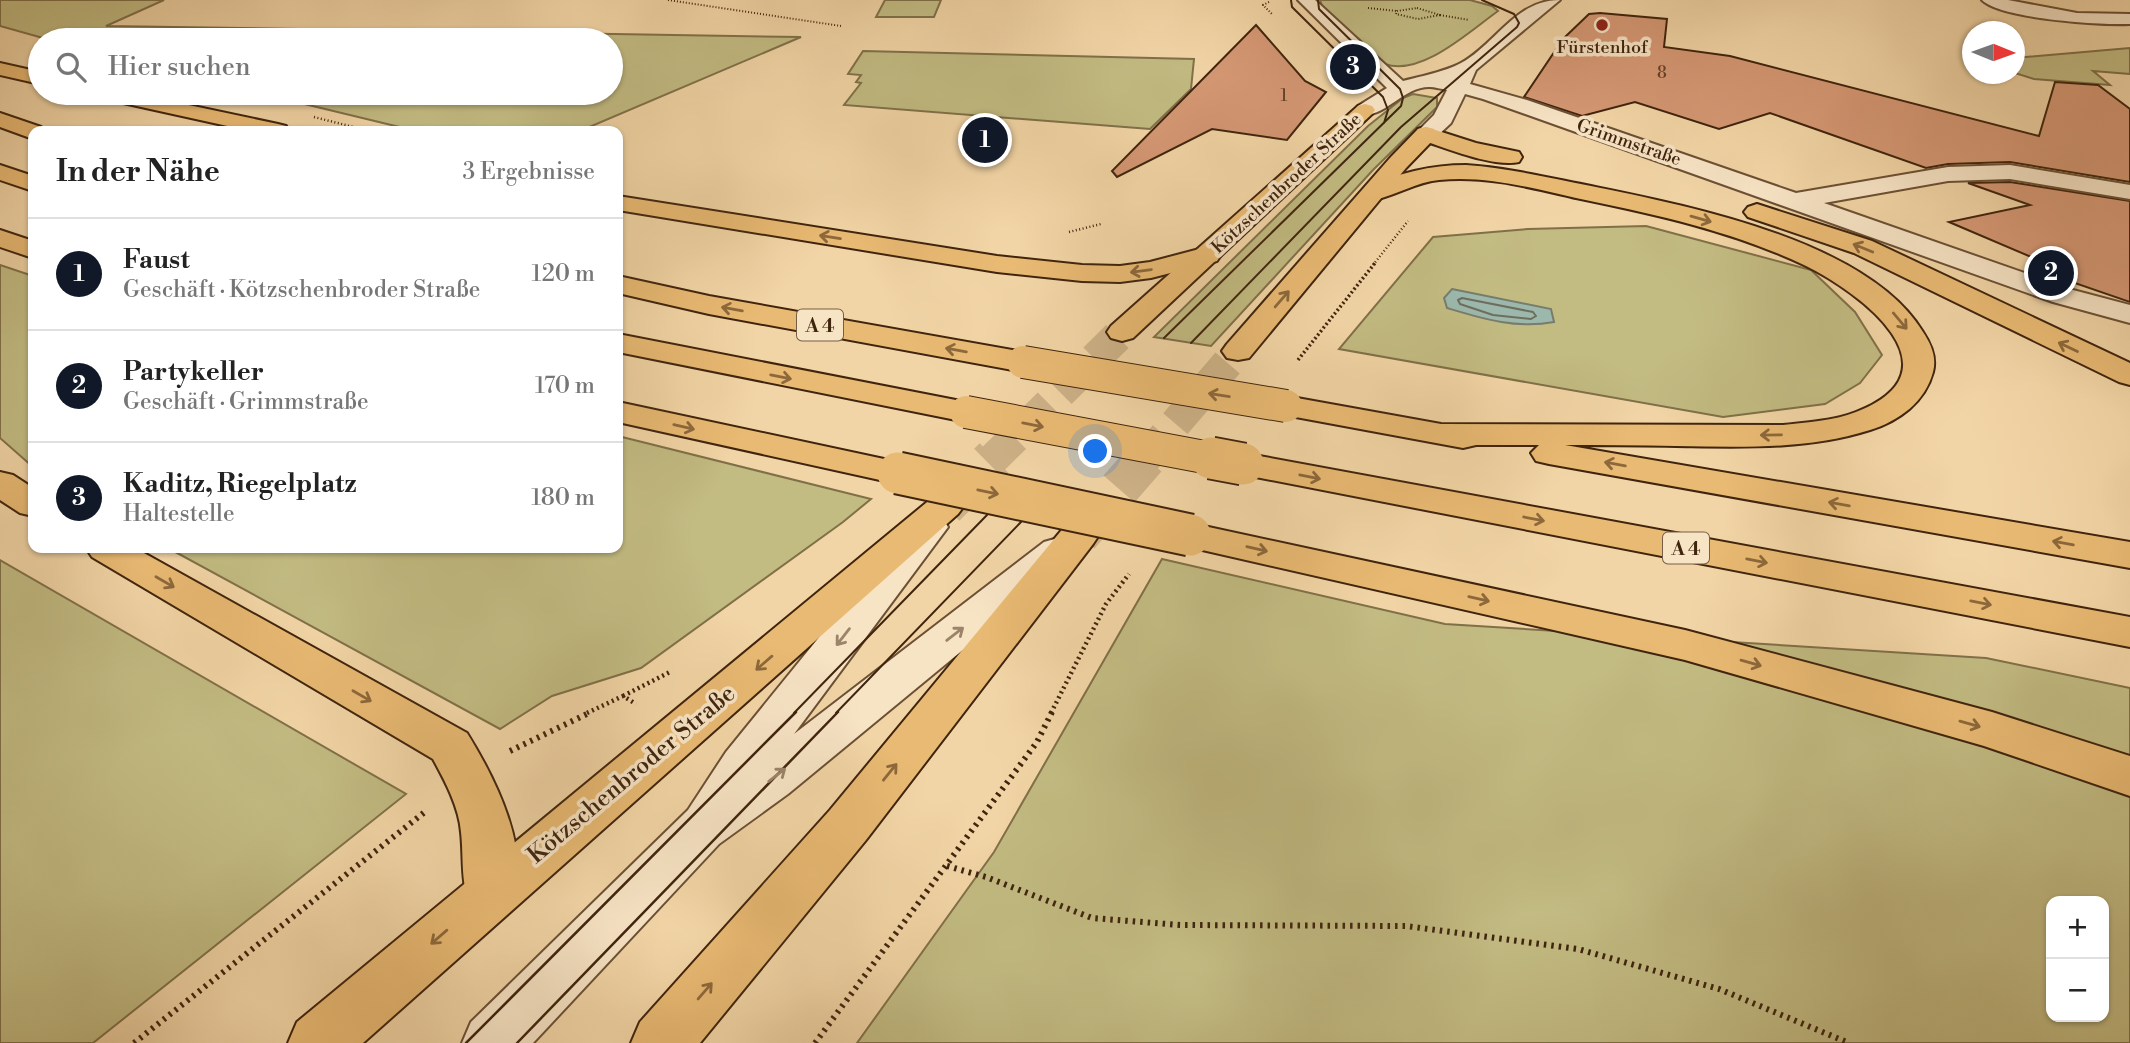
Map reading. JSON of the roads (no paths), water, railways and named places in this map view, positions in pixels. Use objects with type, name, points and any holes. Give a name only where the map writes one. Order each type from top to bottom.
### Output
[{"type":"main road","points":[[0,69],[28,75]]},
{"type":"main road","points":[[160,105],[255,126]]},
{"type":"main road","name":"Kötzschenbroder Straße","points":[[1122,332],[1365,110]]},
{"type":"main road","points":[[0,119],[28,130]]},
{"type":"main road","points":[[1426,134],[1471,149],[1712,198],[1790,221],[1863,247],[2130,375]]},
{"type":"main road","name":"Kötzschenbroder Straße","points":[[1238,351],[1426,134]]},
{"type":"main road","points":[[0,172],[28,182]]},
{"type":"main road","points":[[1374,193],[1416,176],[1485,173],[1638,203],[1711,222],[1781,246],[1844,276],[1892,311],[1907,327],[1920,361],[1917,378],[1909,393],[1894,406],[1851,425],[1823,430],[1734,436],[1439,433]]},
{"type":"main road","points":[[623,204],[997,264],[1082,273],[1120,274],[1151,270],[1207,255]]},
{"type":"main road","points":[[0,238],[28,248]]},
{"type":"main road","name":"A 4","points":[[623,286],[709,305],[1023,362],[2130,555]]},
{"type":"main road","name":"A 4","points":[[623,344],[965,412],[2130,632]]},
{"type":"main road","points":[[623,413],[1685,645],[1992,730],[2130,776]]},
{"type":"main road","points":[[0,482],[28,502]]},
{"type":"main road","name":"Kötzschenbroder Straße","points":[[318,1043],[491,892],[945,506]]},
{"type":"main road","points":[[660,1043],[848,825],[1079,535]]},
{"type":"main road","points":[[115,553],[450,746],[470,780],[487,829],[491,892]]},
{"type":"street","points":[[1306,0],[1400,89]]},
{"type":"street","points":[[1990,0],[2082,20],[2130,19]]},
{"type":"street","name":"Kötzschenbroder Straße","points":[[1365,110],[1400,89],[1468,67],[1542,1]]},
{"type":"street","name":"Kötzschenbroder Straße","points":[[1426,134],[1443,118],[1468,67]]},
{"type":"street","name":"Grimmstraße","points":[[1427,80],[1520,104],[2063,296],[2130,314]]},
{"type":"street","name":"Grimmstraße","points":[[1797,200],[1948,174],[2010,172],[2130,192]]},
{"type":"street","points":[[701,829],[743,766],[945,506]]},
{"type":"street","points":[[492,1043],[701,829],[770,780],[1079,535]]},
{"type":"water","points":[[1452,289],[1551,309],[1554,322],[1513,324],[1447,308],[1444,298]]},
{"type":"tunnel","points":[[992,460],[1122,332]]},
{"type":"tunnel","points":[[1144,460],[1238,351]]},
{"type":"tunnel","points":[[945,506],[994,458]]},
{"type":"tunnel","points":[[1079,535],[1146,458]]},
{"type":"tram line","points":[[1291,0],[1292,7],[1383,97],[1388,110],[1384,122]]},
{"type":"tram line","points":[[1318,0],[1319,9],[1400,89],[1403,98],[1401,106],[1384,122]]},
{"type":"tram line","points":[[1191,343],[1401,127],[1517,27],[1519,23],[1514,14],[1482,0]]},
{"type":"tram line","points":[[1164,338],[1384,122]]},
{"type":"tram line","points":[[794,713],[987,515]]},
{"type":"tram line","points":[[836,713],[1021,522]]},
{"type":"tram line","points":[[466,1043],[796,712]]},
{"type":"tram line","points":[[517,1043],[838,712]]},
{"type":"place","name":"Fürstenhof","points":[[1602,25]]},
{"type":"place","name":"Kaditz, Riegelplatz","points":[[1353,67]]},
{"type":"place","name":"Faust","points":[[985,140]]},
{"type":"place","name":"Partykeller","points":[[2051,273]]}]
